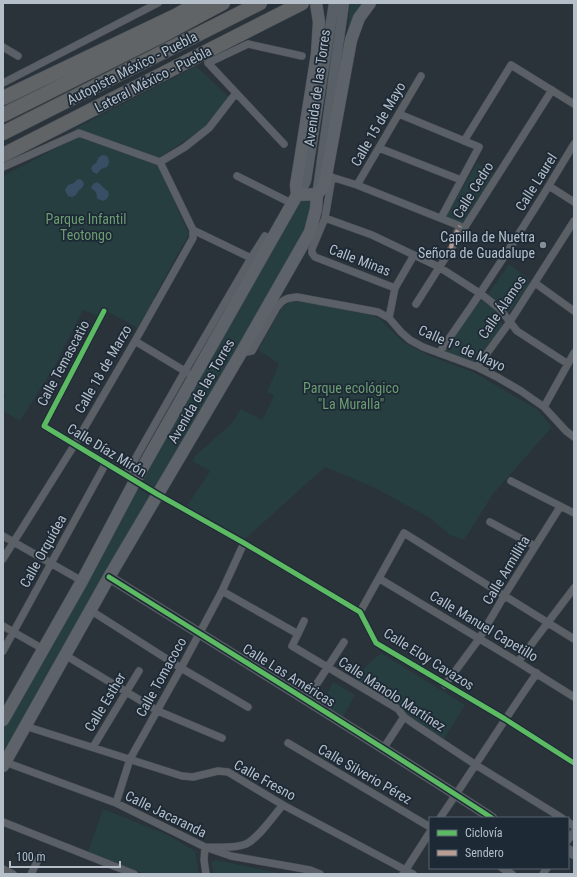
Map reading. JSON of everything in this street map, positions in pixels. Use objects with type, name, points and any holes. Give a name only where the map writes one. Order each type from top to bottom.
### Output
[{"type":"highway","points":[[131,37],[146,24],[183,3]]},
{"type":"highway","points":[[3,98],[177,16],[198,3]]},
{"type":"highway","name":"Autopista México - Puebla","points":[[3,115],[165,34],[223,3]]},
{"type":"highway","name":"Autopista México - Puebla","points":[[3,133],[260,3]]},
{"type":"highway","name":"Lateral México - Puebla","points":[[3,163],[302,3]]},
{"type":"main road","points":[[316,3],[319,22],[317,54],[294,199],[317,194],[322,189],[329,176],[351,40],[359,18],[370,3]]},
{"type":"main road","name":"Avenida de las Torres","points":[[4,764],[90,610],[241,353],[310,232],[316,209],[317,194]]},
{"type":"main road","name":"Avenida de las Torres","points":[[3,719],[82,581],[131,478],[190,373],[294,199]]},
{"type":"street","points":[[3,82],[126,21],[158,3]]},
{"type":"street","name":"Avenida de las Torres","points":[[317,194],[339,6]]},
{"type":"street","name":"Avenida de las Torres","points":[[294,199],[306,181],[339,6]]},
{"type":"street","points":[[284,144],[208,63],[248,44],[302,56]]},
{"type":"street","points":[[3,47],[18,56]]},
{"type":"street","points":[[464,141],[511,65],[574,104]]},
{"type":"street","name":"Calle 15 de Mayo","points":[[357,185],[421,76]]},
{"type":"street","name":"Calle Cedro","points":[[416,304],[552,90]]},
{"type":"street","points":[[160,162],[185,147],[209,128],[236,93]]},
{"type":"street","points":[[399,114],[479,147],[441,218]]},
{"type":"street","points":[[3,163],[79,133],[160,162],[193,230],[251,258]]},
{"type":"street","name":"Calle Laurel","points":[[439,353],[481,294],[574,144]]},
{"type":"street","points":[[379,148],[461,180]]},
{"type":"street","points":[[237,176],[294,199]]},
{"type":"street","points":[[451,249],[452,242],[460,226],[357,185],[329,176],[325,218],[372,235],[439,267],[481,294],[500,309],[509,323],[517,331],[568,364]]},
{"type":"street","points":[[549,186],[574,202]]},
{"type":"street","name":"Calle Minas","points":[[325,218],[312,249],[312,253],[315,257],[395,288]]},
{"type":"street","name":"Calle Álamos","points":[[477,367],[509,323],[574,221]]},
{"type":"street","name":"Calle 18 de Marzo","points":[[3,559],[135,342],[193,238],[193,230]]},
{"type":"street","points":[[135,342],[190,373],[251,258],[265,236]]},
{"type":"street","points":[[389,318],[395,288],[414,255]]},
{"type":"street","points":[[535,282],[574,311]]},
{"type":"street","name":"Calle 1º de Mayo","points":[[241,353],[252,351],[277,307],[282,300],[287,298],[297,297],[378,312],[389,318],[410,340],[423,347],[477,367],[497,377],[544,407],[566,431],[574,437]]},
{"type":"street","name":"Calle Temascatio","points":[[44,426],[104,311]]},
{"type":"street","points":[[544,407],[574,353]]},
{"type":"street","name":"Calle Díaz Mirón","points":[[44,426],[157,494]]},
{"type":"street","name":"Calle Orquídea","points":[[3,651],[106,463]]},
{"type":"street","points":[[511,481],[574,513]]},
{"type":"street","points":[[157,494],[244,543],[360,612],[380,579],[404,533],[574,639]]},
{"type":"street","name":"Calle Armillita","points":[[446,685],[479,639],[560,507]]},
{"type":"street","points":[[490,522],[535,546]]},
{"type":"street","points":[[3,536],[82,581]]},
{"type":"street","name":"Calle Tomacoco","points":[[116,803],[130,759],[140,739],[158,711],[222,591],[244,543]]},
{"type":"street","name":"Calle Las Américas","points":[[109,577],[307,699],[490,817]]},
{"type":"street","name":"Calle Manuel Capetillo","points":[[380,579],[537,673],[574,697]]},
{"type":"street","points":[[518,662],[574,588]]},
{"type":"street","points":[[222,591],[298,634],[304,621]]},
{"type":"street","points":[[90,610],[181,668],[248,707]]},
{"type":"street","name":"Calle Eloy Cavazos","points":[[360,612],[376,643],[505,719],[574,763]]},
{"type":"street","points":[[3,626],[43,649]]},
{"type":"street","name":"Calle Manolo Martínez","points":[[298,634],[292,646],[398,709],[404,717],[476,765],[560,817]]},
{"type":"street","points":[[307,699],[329,668],[344,642]]},
{"type":"street","points":[[65,655],[158,711],[222,738]]},
{"type":"street","name":"Calle Esther","points":[[93,747],[139,671]]},
{"type":"street","points":[[441,817],[537,673]]},
{"type":"street","points":[[383,749],[404,717]]},
{"type":"street","name":"Calle Fresno","points":[[25,726],[182,776],[193,777],[218,771],[228,772],[283,805],[404,872],[413,874]]},
{"type":"street","name":"Calle Silverio Pérez","points":[[288,743],[353,783],[429,826]]},
{"type":"street","name":"Calle Jacaranda","points":[[4,764],[116,803],[204,847],[231,856],[310,870],[320,874]]},
{"type":"street","points":[[206,874],[204,847],[235,847],[246,844],[254,839],[283,805]]},
{"type":"street","points":[[3,822],[134,874]]},
{"type":"street","points":[[404,872],[429,834]]},
{"type":"street","points":[[31,874],[40,856]]},
{"type":"street","points":[[3,869],[13,874]]},
{"type":"green space","points":[[350,3],[362,3],[348,29]]},
{"type":"green space","points":[[196,66],[229,97],[208,125],[159,158],[74,129]]},
{"type":"green space","name":"Parque Infantil Teotongo","points":[[78,137],[158,165],[189,234],[154,297],[156,298],[137,328],[105,310],[101,317],[83,310],[53,369],[20,421],[3,411],[3,401],[6,396],[3,394],[3,176]]},
{"type":"green space","points":[[477,163],[494,174],[461,225],[445,218]]},
{"type":"green space","points":[[304,197],[313,201],[307,230],[156,490],[143,482],[142,478],[301,199]]},
{"type":"green space","points":[[509,264],[529,279],[528,286],[509,313],[488,294]]},
{"type":"green space","points":[[480,300],[496,310],[503,326],[477,364],[444,351]]},
{"type":"green space","name":"Parque ecológico \"La Muralla\"","points":[[295,301],[365,312],[380,319],[403,342],[430,356],[473,372],[537,409],[552,427],[493,494],[464,540],[450,535],[430,518],[373,487],[325,467],[245,539],[187,506],[210,471],[192,461],[195,456],[232,423],[241,409],[262,420],[274,396],[267,392],[279,364],[258,350],[281,309],[289,302]]},
{"type":"green space","points":[[139,489],[150,496],[3,760],[3,723],[135,490]]},
{"type":"green space","points":[[381,653],[465,705],[444,739],[409,717],[402,708],[356,680],[367,665]]},
{"type":"green space","points":[[333,682],[355,695],[343,717],[327,707],[333,698],[327,694]]},
{"type":"green space","points":[[103,809],[168,835],[195,851],[199,874],[145,874],[88,852]]},
{"type":"green space","points":[[215,860],[284,874],[214,874],[211,863]]},
{"type":"water","points":[[103,155],[107,156],[109,163],[107,167],[101,169],[97,174],[93,172],[91,168],[99,157]]},
{"type":"water","points":[[78,179],[82,180],[84,184],[82,188],[76,195],[72,197],[68,196],[65,190],[68,185],[74,183]]},
{"type":"water","points":[[97,182],[108,191],[109,195],[107,199],[103,201],[97,198],[96,192],[91,188],[93,184]]},
{"type":"marked path","points":[[451,249],[452,242],[460,226]]},
{"type":"cycle path","points":[[104,311],[44,426],[157,494],[244,543],[360,612],[376,643],[505,719],[574,763]]},
{"type":"cycle path","points":[[109,577],[490,817]]},
{"type":"place","name":"Capilla de Nuetra Señora de Guadalupe","points":[[543,245]]}]
